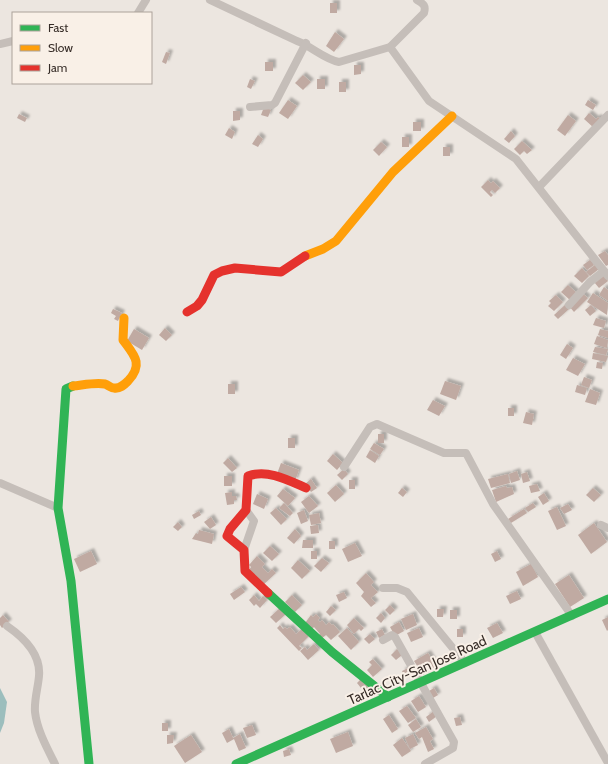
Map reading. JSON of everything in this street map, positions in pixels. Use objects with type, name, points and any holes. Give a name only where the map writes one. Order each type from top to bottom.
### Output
[{"type":"street","points":[[139,12],[146,0]]},
{"type":"street","points":[[210,0],[306,44],[334,61],[340,62],[390,47],[424,13],[424,4],[417,0]]},
{"type":"street","points":[[0,44],[12,41]]},
{"type":"street","points":[[250,107],[272,105],[275,103],[306,44]]},
{"type":"street","points":[[390,47],[429,101],[437,108],[452,116],[516,159],[607,272],[590,282],[569,305]]},
{"type":"street","points":[[539,187],[608,115]]},
{"type":"street","points":[[187,312],[197,306],[214,275],[222,271],[235,268],[281,272],[310,253],[322,249],[336,241],[393,172],[452,116]]},
{"type":"street","points":[[89,764],[71,581],[58,508],[66,390],[70,386],[97,384],[121,387],[134,373],[137,367],[135,355],[123,340],[124,318]]},
{"type":"street","points":[[344,467],[370,427],[377,424],[444,453],[466,453],[493,504],[572,616]]},
{"type":"street","points":[[306,488],[271,475],[252,474],[247,479],[246,510],[254,521],[244,550],[245,571],[324,648],[388,697]]},
{"type":"street","points":[[0,483],[58,508]]},
{"type":"street","points":[[244,550],[227,536],[230,529],[246,510]]},
{"type":"street","points":[[383,588],[396,588],[407,592],[466,663]]},
{"type":"street","name":"Tarlac City-San Jose Road","points":[[236,764],[608,599]]},
{"type":"street","points":[[7,626],[24,639],[30,647],[37,662],[39,675],[35,711],[39,729],[55,764]]},
{"type":"street","points":[[535,632],[608,763]]},
{"type":"street","points":[[383,640],[394,636],[454,745],[453,748],[425,764]]},
{"type":"water","points":[[0,688],[7,702],[4,723],[0,733]]},
{"type":"building","points":[[330,3],[337,3],[337,13],[330,13]]},
{"type":"building","points":[[335,32],[344,39],[334,52],[326,46]]},
{"type":"building","points":[[166,52],[170,53],[166,64],[162,62]]},
{"type":"building","points":[[265,62],[273,62],[273,71],[265,71]]},
{"type":"building","points":[[354,65],[361,65],[361,74],[354,75]]},
{"type":"building","points":[[303,75],[311,82],[303,90],[295,83]]},
{"type":"building","points":[[250,79],[255,81],[251,89],[247,87]]},
{"type":"building","points":[[317,79],[325,79],[325,89],[317,89]]},
{"type":"building","points":[[339,82],[346,82],[346,92],[339,92]]},
{"type":"building","points":[[288,100],[297,106],[288,119],[279,113]]},
{"type":"building","points":[[588,100],[596,105],[593,110],[585,105]]},
{"type":"building","points":[[264,107],[271,110],[268,117],[261,115]]},
{"type":"building","points":[[233,111],[240,111],[240,120],[233,121]]},
{"type":"building","points":[[589,113],[596,119],[598,117],[602,120],[594,128],[584,119]]},
{"type":"building","points":[[19,114],[27,118],[25,122],[17,118]]},
{"type":"building","points":[[568,115],[576,121],[565,136],[557,130]]},
{"type":"building","points":[[413,122],[421,122],[421,131],[413,131]]},
{"type":"building","points":[[229,128],[235,132],[232,139],[225,135]]},
{"type":"building","points":[[511,131],[515,136],[509,143],[504,139]]},
{"type":"building","points":[[258,135],[263,139],[258,147],[252,144]]},
{"type":"building","points":[[402,137],[409,137],[409,147],[402,147]]},
{"type":"building","points":[[522,141],[532,150],[527,154],[524,151],[520,155],[514,149]]},
{"type":"building","points":[[381,142],[387,147],[379,156],[373,150]]},
{"type":"building","points":[[443,147],[450,147],[450,156],[443,156]]},
{"type":"building","points":[[488,180],[491,183],[493,181],[500,188],[495,193],[492,190],[490,192],[493,195],[491,197],[481,187]]},
{"type":"building","points":[[605,251],[608,255],[608,265],[606,266],[598,255]]},
{"type":"building","points":[[590,260],[594,265],[587,270],[583,265]]},
{"type":"building","points":[[595,265],[599,269],[590,276],[586,272]]},
{"type":"building","points":[[582,268],[589,276],[582,283],[574,276]]},
{"type":"building","points":[[602,274],[608,281],[599,288],[594,282]]},
{"type":"building","points":[[568,285],[578,294],[571,301],[561,292]]},
{"type":"building","points":[[604,287],[608,290],[608,301],[599,295]]},
{"type":"building","points":[[582,293],[588,298],[574,312],[569,306]]},
{"type":"building","points":[[593,293],[608,303],[607,315],[587,302]]},
{"type":"building","points":[[556,295],[563,302],[554,311],[548,306],[551,303],[549,301]]},
{"type":"building","points":[[565,305],[569,309],[558,319],[554,315]]},
{"type":"building","points":[[591,305],[596,311],[590,316],[585,310]]},
{"type":"building","points":[[113,309],[122,313],[118,321],[114,319],[116,316],[111,313]]},
{"type":"building","points":[[596,318],[606,321],[604,328],[593,325]]},
{"type":"building","points":[[165,328],[172,335],[166,341],[159,335]]},
{"type":"building","points":[[134,329],[149,338],[142,350],[127,341]]},
{"type":"building","points":[[600,329],[608,331],[608,338],[598,335]]},
{"type":"building","points":[[597,336],[608,340],[607,348],[594,344]]},
{"type":"building","points":[[567,344],[573,348],[566,359],[560,355]]},
{"type":"building","points":[[595,347],[608,349],[606,355],[593,352]]},
{"type":"building","points":[[593,353],[608,356],[606,362],[592,359]]},
{"type":"building","points":[[573,358],[585,364],[578,376],[566,370]]},
{"type":"building","points":[[597,362],[603,363],[602,369],[596,368]]},
{"type":"building","points":[[584,377],[592,380],[589,388],[581,385]]},
{"type":"building","points":[[445,381],[461,386],[456,400],[440,394]]},
{"type":"building","points":[[228,384],[235,384],[235,394],[228,394]]},
{"type":"building","points":[[577,385],[587,388],[585,395],[575,392]]},
{"type":"building","points":[[590,389],[600,393],[596,405],[585,402]]},
{"type":"building","points":[[433,400],[445,406],[439,416],[427,410]]},
{"type":"building","points":[[508,408],[514,408],[514,416],[508,416]]},
{"type":"building","points":[[526,412],[534,414],[532,425],[523,423]]},
{"type":"building","points":[[378,434],[384,434],[384,443],[378,443]]},
{"type":"building","points":[[288,438],[295,438],[295,448],[288,448]]},
{"type":"building","points":[[374,443],[384,449],[380,455],[370,449]]},
{"type":"building","points":[[370,450],[379,456],[375,463],[366,457]]},
{"type":"building","points":[[333,454],[343,463],[337,470],[327,461]]},
{"type":"building","points":[[228,458],[237,468],[232,472],[223,463]]},
{"type":"building","points":[[281,463],[299,470],[295,481],[277,474]]},
{"type":"building","points":[[344,469],[348,474],[342,480],[337,475]]},
{"type":"building","points":[[517,471],[520,480],[511,483],[509,474]]},
{"type":"building","points":[[527,472],[530,481],[523,483],[521,474]]},
{"type":"building","points":[[508,474],[510,483],[491,488],[488,479]]},
{"type":"building","points":[[224,476],[232,476],[232,486],[224,486]]},
{"type":"building","points":[[311,479],[317,488],[311,492],[305,484]]},
{"type":"building","points":[[349,480],[355,480],[355,489],[349,489]]},
{"type":"building","points":[[537,484],[540,491],[531,493],[529,486]]},
{"type":"building","points":[[336,485],[344,494],[335,502],[327,493]]},
{"type":"building","points":[[506,486],[507,488],[512,487],[514,494],[496,502],[492,490]]},
{"type":"building","points":[[402,488],[407,492],[403,497],[398,493]]},
{"type":"building","points":[[593,488],[601,495],[594,502],[586,495]]},
{"type":"building","points":[[283,489],[295,498],[288,506],[277,496]]},
{"type":"building","points":[[232,492],[232,496],[236,496],[237,500],[234,500],[234,504],[227,505],[225,493]]},
{"type":"building","points":[[544,493],[549,501],[543,505],[538,497]]},
{"type":"building","points":[[257,494],[268,499],[264,509],[253,504]]},
{"type":"building","points":[[309,496],[318,506],[309,513],[301,502]]},
{"type":"building","points":[[284,503],[293,513],[290,516],[279,508]]},
{"type":"building","points":[[533,503],[536,507],[528,512],[525,508]]},
{"type":"building","points":[[568,504],[572,510],[564,514],[560,508]]},
{"type":"building","points":[[557,507],[566,526],[557,530],[548,511]]},
{"type":"building","points":[[276,508],[287,519],[281,525],[270,513]]},
{"type":"building","points":[[524,509],[527,513],[511,523],[508,519]]},
{"type":"building","points":[[304,510],[308,521],[301,524],[297,513]]},
{"type":"building","points":[[199,511],[201,515],[194,519],[192,515]]},
{"type":"building","points":[[319,513],[321,523],[311,525],[309,515]]},
{"type":"building","points":[[211,517],[216,525],[210,529],[204,522]]},
{"type":"building","points":[[178,522],[182,527],[178,531],[173,527]]},
{"type":"building","points":[[594,523],[607,542],[591,554],[578,535]]},
{"type":"building","points":[[318,525],[319,533],[311,534],[310,526]]},
{"type":"building","points":[[295,529],[301,536],[294,544],[287,538]]},
{"type":"building","points":[[199,530],[214,534],[212,544],[192,539],[196,533],[198,534]]},
{"type":"building","points":[[303,540],[313,540],[313,548],[302,548]]},
{"type":"building","points":[[329,541],[335,541],[335,549],[329,549]]},
{"type":"building","points":[[355,543],[362,556],[348,562],[342,549]]},
{"type":"building","points":[[270,546],[279,554],[272,561],[263,553]]},
{"type":"building","points":[[91,551],[97,564],[80,572],[74,559]]},
{"type":"building","points":[[311,551],[317,551],[317,559],[311,559]]},
{"type":"building","points":[[497,551],[501,559],[495,562],[491,554]]},
{"type":"building","points":[[257,556],[265,564],[262,567],[268,573],[272,569],[276,573],[263,585],[249,570],[251,567],[249,565]]},
{"type":"building","points":[[322,558],[329,563],[321,572],[314,566]]},
{"type":"building","points":[[298,560],[310,571],[302,579],[291,568]]},
{"type":"building","points":[[531,564],[538,577],[523,586],[516,572]]},
{"type":"building","points":[[366,573],[374,582],[371,585],[378,592],[371,598],[376,603],[371,607],[361,596],[364,592],[356,583]]},
{"type":"building","points":[[569,575],[584,598],[570,607],[555,584]]},
{"type":"building","points":[[241,587],[245,592],[234,600],[230,594]]},
{"type":"building","points":[[517,591],[521,599],[510,604],[506,596]]},
{"type":"building","points":[[344,592],[347,598],[339,602],[336,595]]},
{"type":"building","points":[[254,595],[259,601],[263,596],[267,600],[260,608],[256,604],[254,606],[249,600]]},
{"type":"building","points":[[292,595],[302,605],[295,612],[285,602]]},
{"type":"building","points":[[390,605],[395,610],[390,615],[385,610]]},
{"type":"building","points":[[331,606],[336,610],[330,616],[326,612]]},
{"type":"building","points":[[280,608],[286,614],[276,623],[270,617]]},
{"type":"building","points":[[437,609],[444,609],[443,617],[437,617]]},
{"type":"building","points":[[450,610],[457,610],[457,619],[450,619]]},
{"type":"building","points":[[381,613],[385,618],[381,623],[376,618]]},
{"type":"building","points":[[316,614],[320,618],[318,620],[320,622],[322,620],[326,625],[329,622],[332,625],[333,624],[340,632],[331,640],[326,635],[321,639],[318,636],[320,634],[314,627],[311,630],[305,623],[311,615],[313,617]]},
{"type":"building","points":[[413,614],[417,625],[406,630],[401,619]]},
{"type":"building","points":[[3,615],[9,622],[2,628],[0,625],[0,618]]},
{"type":"building","points":[[608,617],[608,630],[607,631],[602,620]]},
{"type":"building","points":[[354,618],[364,628],[361,631],[359,629],[354,634],[347,625]]},
{"type":"building","points":[[399,622],[404,631],[395,636],[390,627]]},
{"type":"building","points":[[497,623],[503,633],[493,638],[487,628]]},
{"type":"building","points":[[280,625],[283,629],[285,627],[287,629],[290,627],[296,634],[302,629],[309,636],[299,646],[302,648],[299,651],[277,628]]},
{"type":"building","points":[[347,628],[359,642],[351,650],[338,636]]},
{"type":"building","points":[[419,628],[423,637],[411,642],[407,633]]},
{"type":"building","points":[[382,629],[385,635],[379,638],[376,632]]},
{"type":"building","points":[[457,629],[463,629],[463,637],[457,637]]},
{"type":"building","points":[[370,634],[375,639],[369,644],[364,639]]},
{"type":"building","points":[[314,644],[319,650],[308,660],[300,651],[305,647],[307,650]]},
{"type":"building","points":[[397,649],[402,655],[396,660],[391,655]]},
{"type":"building","points":[[428,653],[436,666],[423,675],[414,661]]},
{"type":"building","points":[[373,659],[382,669],[373,677],[367,670],[372,665],[369,662]]},
{"type":"building","points":[[408,668],[411,676],[405,678],[402,671]]},
{"type":"building","points":[[361,679],[370,689],[365,693],[357,683]]},
{"type":"building","points":[[434,688],[438,695],[433,698],[429,691]]},
{"type":"building","points":[[419,696],[426,707],[418,712],[411,701]]},
{"type":"building","points":[[407,706],[416,718],[408,723],[399,711]]},
{"type":"building","points":[[434,711],[437,716],[429,722],[426,717]]},
{"type":"building","points":[[389,715],[398,729],[392,733],[383,719]]},
{"type":"building","points":[[460,717],[462,725],[456,726],[454,718]]},
{"type":"building","points":[[416,719],[421,727],[413,732],[408,725]]},
{"type":"building","points":[[162,723],[168,723],[168,731],[162,731]]},
{"type":"building","points":[[252,725],[256,735],[247,738],[243,728]]},
{"type":"building","points":[[426,727],[433,739],[430,741],[434,749],[428,752],[422,737],[419,739],[415,733]]},
{"type":"building","points":[[229,729],[233,738],[240,734],[246,748],[239,751],[234,739],[227,743],[222,733]]},
{"type":"building","points":[[348,732],[353,746],[336,753],[330,739]]},
{"type":"building","points":[[413,734],[418,745],[410,749],[405,738]]},
{"type":"building","points":[[167,735],[174,735],[173,743],[167,744]]},
{"type":"building","points":[[191,735],[202,752],[185,763],[174,746]]},
{"type":"building","points":[[402,738],[411,751],[402,757],[393,745]]},
{"type":"building","points":[[289,749],[291,755],[284,757],[283,751]]},
{"type":"traffic: fast","points":[[73,386],[66,389],[58,508],[71,581],[89,764]]},
{"type":"traffic: fast","points":[[268,593],[332,652],[388,697]]},
{"type":"traffic: fast","points":[[236,764],[608,599]]},
{"type":"traffic: slow","points":[[305,256],[323,249],[336,241],[393,172],[452,116]]},
{"type":"traffic: slow","points":[[73,386],[101,383],[113,388],[118,388],[125,384],[133,375],[136,370],[136,360],[131,350],[123,340],[124,318]]},
{"type":"traffic: jam","points":[[187,312],[197,306],[202,300],[214,275],[222,271],[235,268],[281,272],[305,256]]},
{"type":"traffic: jam","points":[[268,593],[245,571],[244,550],[227,536],[230,529],[246,510],[248,476],[255,474],[278,476],[306,488]]}]
